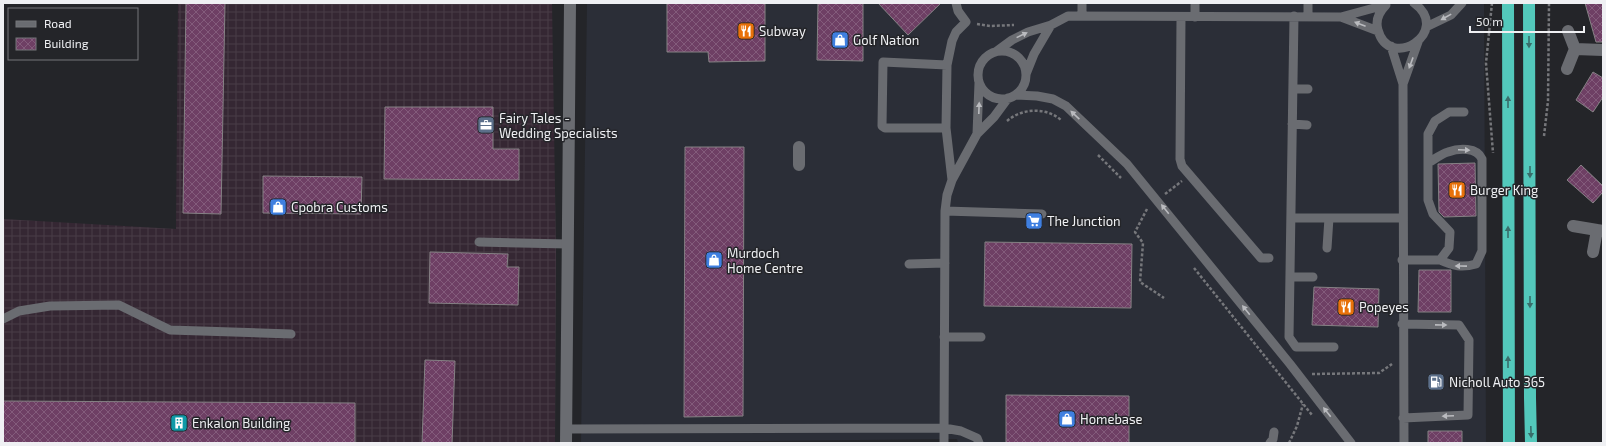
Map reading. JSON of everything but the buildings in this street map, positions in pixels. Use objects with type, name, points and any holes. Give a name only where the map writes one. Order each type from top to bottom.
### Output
[{"type":"highway","points":[[1508,3],[1509,443]]},
{"type":"highway","points":[[1529,3],[1531,443]]},
{"type":"street","points":[[566,443],[570,3]]},
{"type":"street","points":[[1568,31],[1575,49],[1568,69]]},
{"type":"street","points":[[1575,49],[1603,50]]},
{"type":"street","points":[[799,148],[799,166]]},
{"type":"street","points":[[1573,226],[1600,230],[1593,252]]},
{"type":"lane","points":[[952,180],[946,128],[947,65],[952,41],[956,32],[966,22],[958,11],[956,3]]},
{"type":"lane","points":[[1082,3],[1082,15]]},
{"type":"lane","points":[[1195,3],[1195,17]]},
{"type":"lane","points":[[1308,3],[1308,16]]},
{"type":"lane","points":[[1403,84],[1418,42],[1426,27],[1424,13],[1414,3]]},
{"type":"lane","points":[[1426,27],[1451,15],[1462,3]]},
{"type":"lane","points":[[977,134],[979,66],[986,57],[1012,40],[1028,32],[1051,25],[1068,16],[1341,17],[1387,4]]},
{"type":"lane","points":[[1387,4],[1381,11],[1378,18],[1378,31],[1381,37],[1391,46],[1403,84],[1402,357],[1404,443]]},
{"type":"lane","points":[[1294,16],[1289,336],[1296,347],[1334,347]]},
{"type":"lane","points":[[1182,17],[1180,159],[1182,166],[1261,258],[1269,258]]},
{"type":"lane","points":[[1341,17],[1378,31]]},
{"type":"lane","points":[[944,443],[945,211],[947,195],[952,180],[977,134],[1012,96],[1021,89],[1025,82],[1026,74],[1034,54],[1051,25]]},
{"type":"lane","points":[[1391,46],[1404,48],[1418,42]]},
{"type":"lane","points":[[997,51],[1006,51],[1020,59],[1026,74]]},
{"type":"lane","points":[[946,128],[885,128],[882,126],[883,62],[947,65]]},
{"type":"lane","points":[[979,83],[988,94],[1001,98],[1012,96],[1037,96],[1053,99],[1066,106],[1127,164],[1275,346],[1351,443]]},
{"type":"lane","points":[[1293,88],[1308,89]]},
{"type":"lane","points":[[1440,260],[1449,248],[1450,232],[1433,214],[1428,200],[1428,134],[1435,121],[1449,112],[1464,112]]},
{"type":"lane","points":[[1292,124],[1307,125]]},
{"type":"lane","points":[[1402,260],[1440,260],[1452,266],[1465,267],[1476,264],[1482,251],[1482,159],[1480,154],[1475,150],[1457,150],[1447,152],[1428,163]]},
{"type":"lane","points":[[945,211],[1042,214]]},
{"type":"lane","points":[[1291,218],[1403,218]]},
{"type":"lane","points":[[1328,248],[1329,218]]},
{"type":"lane","points":[[479,242],[568,244]]},
{"type":"lane","points":[[909,264],[945,263]]},
{"type":"lane","points":[[1290,277],[1313,277]]},
{"type":"lane","points":[[3,319],[19,311],[50,306],[119,305],[170,330],[291,334]]},
{"type":"lane","points":[[1402,324],[1459,325],[1469,340],[1468,415],[1403,418]]},
{"type":"lane","points":[[944,336],[981,337]]},
{"type":"lane","points":[[566,429],[944,428],[961,431],[977,438],[979,443]]},
{"type":"lane","points":[[1270,443],[1273,439],[1274,432]]},
{"type":"path","points":[[966,22],[990,26],[1022,25]]},
{"type":"path","points":[[994,117],[1004,124],[1012,116],[1029,111],[1043,111],[1057,117],[1066,124]]},
{"type":"path","points":[[1096,153],[1122,179]]},
{"type":"path","points":[[1164,195],[1190,175]]},
{"type":"path","points":[[1142,203],[1152,215]]},
{"type":"path","points":[[1147,209],[1135,232],[1143,243],[1140,282],[1164,298]]},
{"type":"path","points":[[1191,264],[1317,421]]},
{"type":"path","points":[[1309,369],[1313,374],[1379,373],[1402,357]]},
{"type":"path","points":[[1290,443],[1297,426],[1303,404]]},
{"type":"shaded area","points":[[178,3],[552,3],[556,252],[555,443],[3,443],[3,219],[176,229]]},
{"type":"shaded area","name":"The Junction","points":[[587,3],[1484,3],[1486,443],[958,443],[957,439],[581,443]]},
{"type":"place","name":"Subway","points":[[746,31]]},
{"type":"place","name":"Golf Nation","points":[[840,40]]},
{"type":"place","name":"Fairy Tales - Wedding Specialists","points":[[486,125]]},
{"type":"place","name":"Burger King","points":[[1457,190]]},
{"type":"place","name":"Cpobra Customs","points":[[278,207]]},
{"type":"place","name":"The Junction","points":[[1034,221]]},
{"type":"place","name":"Murdoch Home Centre","points":[[714,260]]},
{"type":"place","name":"Popeyes","points":[[1346,307]]},
{"type":"place","name":"Nicholl Auto 365","points":[[1436,382]]},
{"type":"place","name":"Homebase","points":[[1067,419]]},
{"type":"place","name":"Enkalon Building","points":[[179,423]]}]
